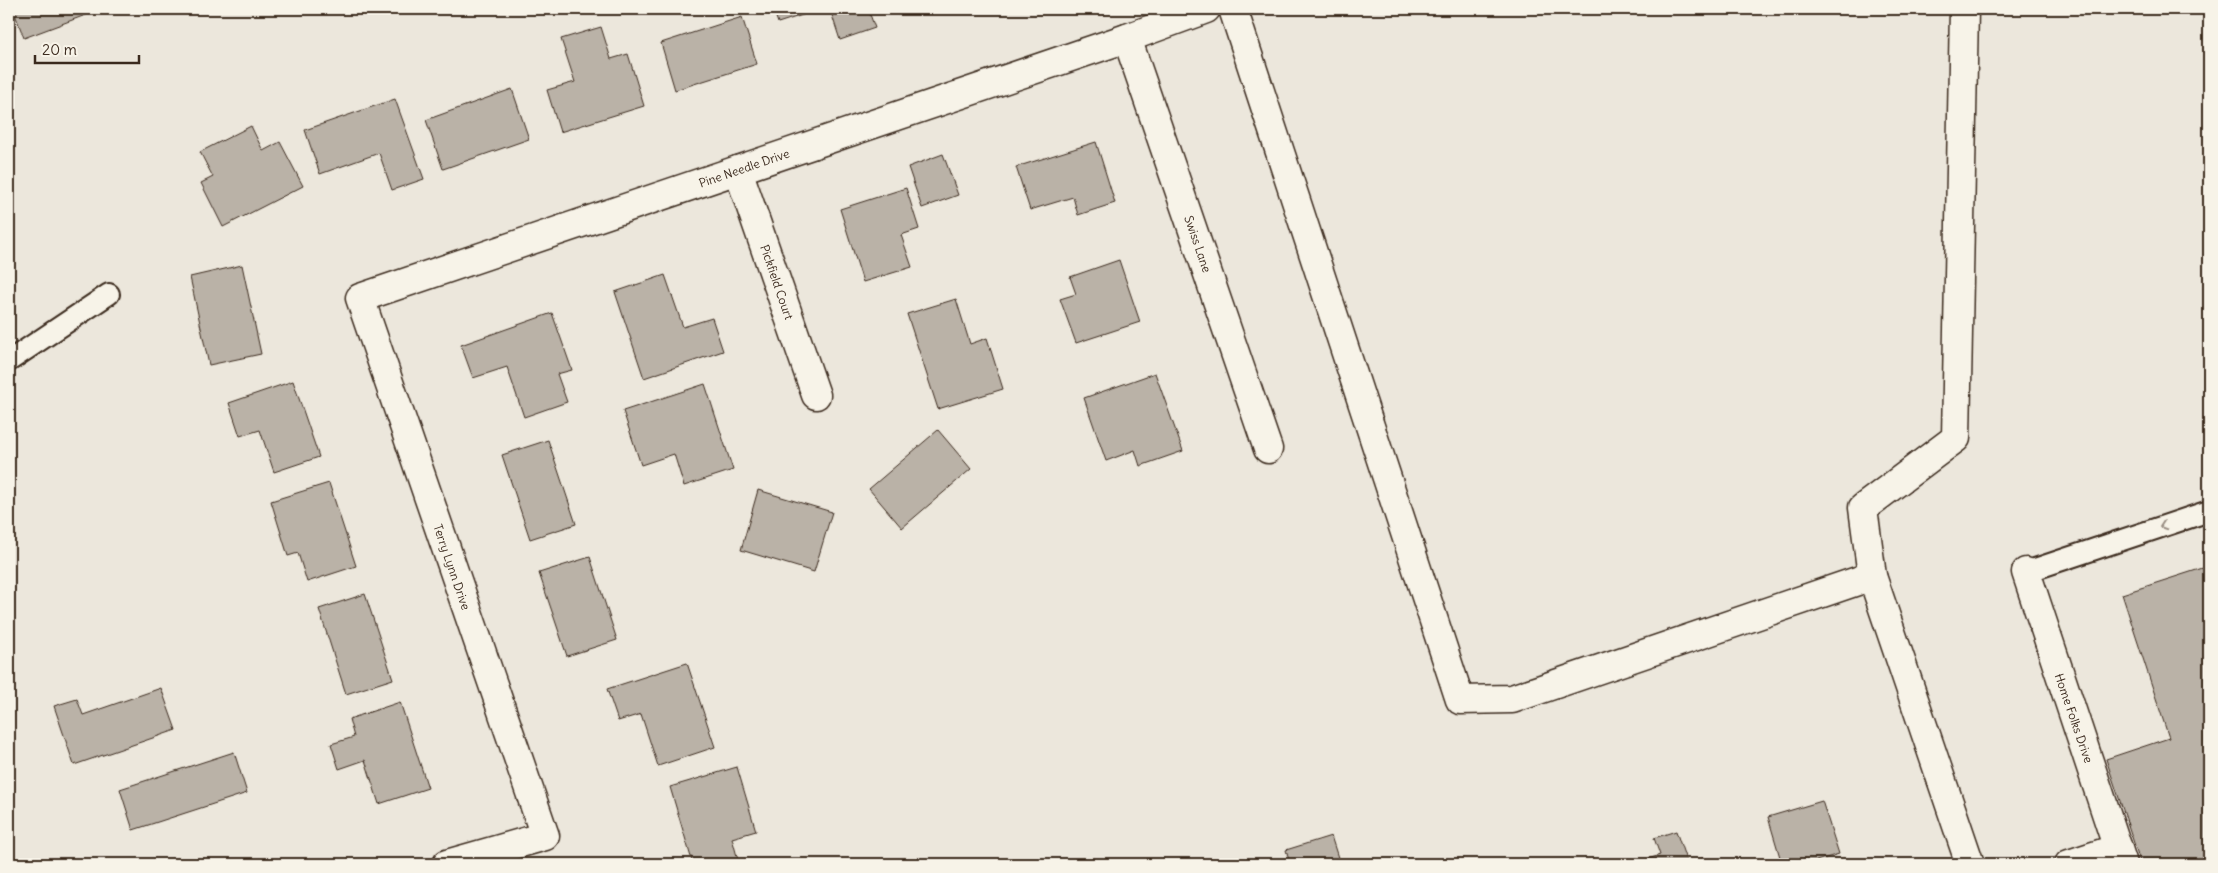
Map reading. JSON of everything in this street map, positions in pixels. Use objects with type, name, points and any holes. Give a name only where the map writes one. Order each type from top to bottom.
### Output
[{"type":"street","name":"Pine Needle Drive","points":[[360,298],[1127,38],[1206,9]]},
{"type":"street","points":[[1233,9],[1460,700],[1512,699],[1872,576]]},
{"type":"street","points":[[1964,9],[1956,438],[1863,508],[1872,576],[1970,864]]},
{"type":"street","name":"Swiss Lane","points":[[1127,38],[1268,449]]},
{"type":"street","name":"Pickfield Court","points":[[738,170],[816,395]]},
{"type":"street","name":"Terry Lynn Drive","points":[[360,298],[545,836],[447,864]]},
{"type":"street","name":"Home Folks Drive","points":[[2026,572],[2120,856]]},
{"type":"street","points":[[2069,864],[2120,856]]},
{"type":"lane","points":[[9,361],[109,294]]},
{"type":"lane","points":[[2026,572],[2209,511]]},
{"type":"building","points":[[13,9],[89,9],[91,13],[24,38]]},
{"type":"building","points":[[773,9],[821,9],[778,23]]},
{"type":"building","points":[[830,9],[868,9],[875,28],[840,40]]},
{"type":"building","points":[[896,9],[915,9],[898,15]]},
{"type":"building","points":[[742,17],[757,64],[675,90],[661,43]]},
{"type":"building","points":[[601,27],[611,59],[628,54],[644,106],[560,132],[547,90],[575,82],[561,39]]},
{"type":"building","points":[[512,89],[529,139],[443,169],[426,120]]},
{"type":"building","points":[[395,99],[424,179],[392,190],[379,153],[320,174],[305,130]]},
{"type":"building","points":[[251,126],[263,151],[280,142],[303,186],[223,227],[201,183],[213,177],[200,152]]},
{"type":"building","points":[[1096,142],[1115,203],[1078,215],[1073,197],[1030,210],[1016,167]]},
{"type":"building","points":[[943,154],[958,195],[922,208],[908,167]]},
{"type":"building","points":[[906,188],[919,229],[901,235],[912,267],[863,282],[840,209]]},
{"type":"building","points":[[1119,260],[1140,322],[1076,343],[1060,299],[1076,294],[1070,277]]},
{"type":"building","points":[[242,265],[261,354],[209,365],[190,277]]},
{"type":"building","points":[[665,275],[683,327],[712,318],[723,351],[644,378],[615,292]]},
{"type":"building","points":[[956,299],[970,344],[987,338],[1003,389],[938,409],[907,314]]},
{"type":"building","points":[[552,313],[572,370],[557,374],[567,402],[524,417],[507,367],[473,378],[461,345]]},
{"type":"building","points":[[1155,373],[1183,451],[1140,466],[1135,450],[1106,461],[1084,398]]},
{"type":"building","points":[[293,381],[319,457],[274,472],[260,430],[240,436],[229,403]]},
{"type":"building","points":[[705,384],[733,470],[684,486],[674,454],[641,465],[623,411]]},
{"type":"building","points":[[938,430],[971,469],[902,528],[869,489]]},
{"type":"building","points":[[548,440],[576,524],[530,539],[502,455]]},
{"type":"building","points":[[329,483],[356,566],[307,582],[298,553],[288,556],[271,501]]},
{"type":"building","points":[[758,490],[832,512],[814,572],[741,550]]},
{"type":"building","points":[[590,557],[617,640],[567,656],[539,573]]},
{"type":"building","points":[[2209,566],[2209,864],[2141,864],[2106,759],[2169,738],[2122,594]]},
{"type":"building","points":[[365,594],[393,679],[346,694],[319,609]]},
{"type":"building","points":[[687,663],[715,747],[658,766],[641,714],[618,721],[607,689]]},
{"type":"building","points":[[161,688],[176,730],[74,765],[54,706],[77,699],[83,715]]},
{"type":"building","points":[[400,702],[428,788],[379,804],[365,760],[339,769],[331,744],[354,737],[349,719]]},
{"type":"building","points":[[234,752],[247,793],[133,830],[120,789]]},
{"type":"building","points":[[737,767],[756,831],[732,838],[738,860],[723,864],[693,864],[670,787]]},
{"type":"building","points":[[1822,801],[1839,854],[1806,864],[1782,864],[1768,817]]},
{"type":"building","points":[[1676,831],[1687,863],[1703,858],[1705,864],[1633,864],[1660,855],[1654,838]]},
{"type":"building","points":[[1331,836],[1340,864],[1290,864],[1286,850]]}]
